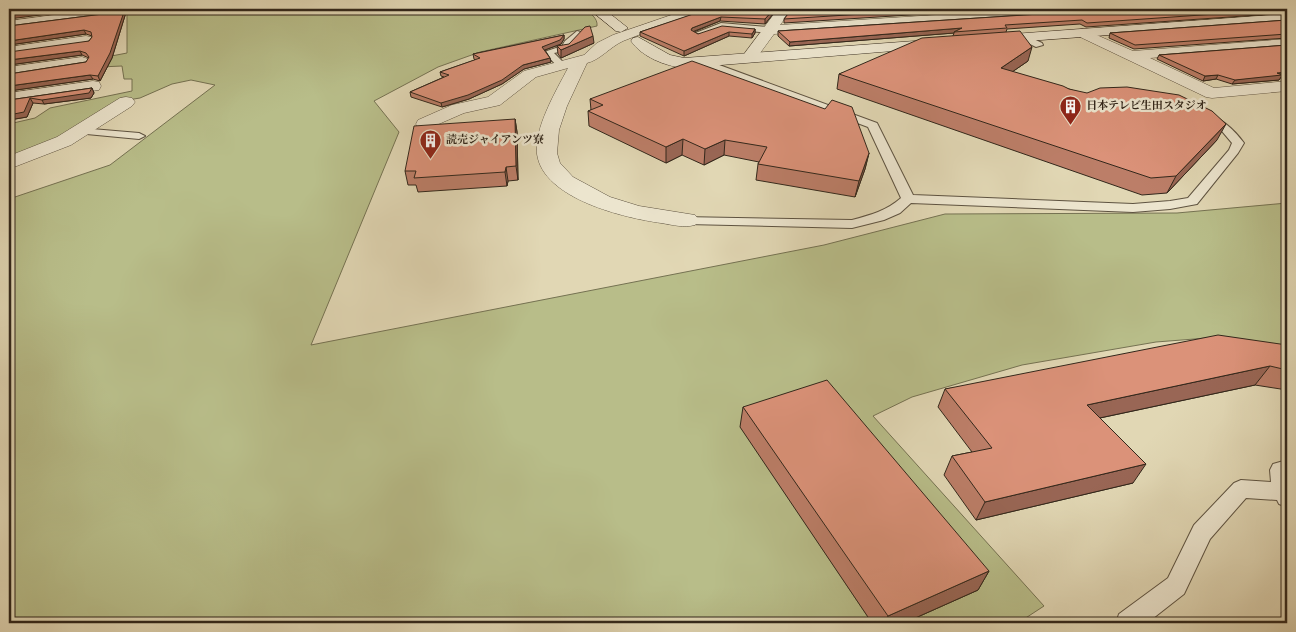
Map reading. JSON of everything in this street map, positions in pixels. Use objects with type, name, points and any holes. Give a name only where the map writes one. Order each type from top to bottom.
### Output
[{"type":"street","points":[[596,9],[621,28]]},
{"type":"street","points":[[425,124],[458,109],[494,101],[530,74],[589,58],[602,46],[618,38],[701,9]]},
{"type":"street","points":[[750,57],[785,9]]},
{"type":"street","points":[[768,30],[1084,9]]},
{"type":"street","points":[[1238,9],[1287,30]]},
{"type":"street","points":[[9,24],[38,15],[105,12]]},
{"type":"street","points":[[38,15],[14,51],[9,71],[82,62]]},
{"type":"street","points":[[974,41],[1287,18]]},
{"type":"street","points":[[1083,33],[1212,93],[1287,86]]},
{"type":"street","points":[[14,51],[86,40]]},
{"type":"street","points":[[638,41],[661,58],[672,62],[703,62],[955,42]]},
{"type":"street","points":[[1133,55],[1287,43]]},
{"type":"street","points":[[570,63],[567,87],[548,134],[547,155],[555,171],[570,184],[596,199],[624,210],[687,220]]},
{"type":"street","points":[[9,98],[93,86]]},
{"type":"street","points":[[9,163],[41,152],[80,131],[126,102]]},
{"type":"lane","points":[[697,34],[721,24],[768,30]]},
{"type":"lane","points":[[570,63],[548,52],[566,48],[568,43],[580,33]]},
{"type":"lane","points":[[1023,38],[1039,45]]},
{"type":"lane","points":[[703,62],[873,125],[908,199]]},
{"type":"lane","points":[[687,220],[852,224],[879,217],[895,210],[908,199],[1133,208],[1192,201],[1234,151],[1238,143],[1225,128],[1196,112]]},
{"type":"lane","points":[[80,131],[139,136]]},
{"type":"lane","points":[[1128,623],[1176,586],[1202,532],[1241,489],[1285,495],[1280,470],[1287,468]]},
{"type":"green space","points":[[135,9],[584,9],[596,21],[597,26],[480,52],[438,67],[374,101],[399,132],[311,345],[824,245],[945,214],[1177,213],[1287,203],[1287,352],[1220,337],[1156,342],[1022,365],[912,397],[873,416],[1044,606],[1018,623],[904,623],[978,590],[741,427],[872,623],[9,623],[9,199],[110,165],[215,85],[191,80],[172,84],[140,98],[122,101],[48,145],[9,158],[9,124],[35,118],[50,108],[132,91],[132,79],[124,79],[122,66],[100,67],[101,58],[127,53],[127,14]]},
{"type":"building","points":[[9,9],[56,9],[9,15]]},
{"type":"building","points":[[112,9],[125,9],[110,53],[98,76],[90,75],[9,86],[9,74],[86,62],[89,57],[86,53],[80,51],[9,60],[9,52],[89,41],[92,37],[91,32],[84,30],[9,41],[9,26],[103,14]]},
{"type":"building","points":[[708,9],[774,9],[765,19],[721,17],[692,28],[691,30],[698,34],[722,26],[755,29],[752,34],[729,32],[684,51],[640,32]]},
{"type":"building","points":[[792,9],[941,9],[784,19]]},
{"type":"building","points":[[1089,9],[1287,9],[1087,23],[1082,20],[1005,25],[1007,28],[954,32],[962,28],[790,42],[778,31],[1086,11]]},
{"type":"building","points":[[1287,20],[1287,34],[1135,45],[1110,33]]},
{"type":"building","points":[[590,26],[593,36],[561,50],[557,46],[569,44],[585,27]]},
{"type":"building","name":"日本テレビ生田スタジオ","points":[[1020,31],[1032,47],[1001,68],[1087,93],[1100,88],[1127,87],[1179,95],[1212,111],[1226,124],[1176,176],[1151,178],[839,74],[922,38]]},
{"type":"building","points":[[564,35],[560,40],[542,47],[550,58],[523,65],[502,80],[468,95],[441,103],[410,92],[449,75],[440,72],[480,58],[473,54]]},
{"type":"building","points":[[1287,45],[1287,72],[1277,73],[1282,75],[1235,80],[1218,75],[1205,76],[1159,55]]},
{"type":"building","points":[[692,61],[825,109],[832,100],[852,107],[869,153],[859,181],[758,164],[767,147],[725,140],[705,149],[683,139],[666,147],[588,111],[603,105],[590,99]]},
{"type":"building","points":[[92,88],[89,93],[42,100],[30,98],[24,112],[9,115],[9,100]]},
{"type":"building","points":[[515,119],[516,166],[506,167],[505,172],[414,178],[416,171],[405,171],[414,126]]},
{"type":"building","points":[[1218,335],[1287,345],[1287,370],[1270,366],[1087,405],[1146,464],[985,502],[952,456],[992,448],[945,389]]},
{"type":"building","points":[[827,380],[989,571],[888,616],[743,407]]},
{"type":"place","name":"日本テレビ生田スタジオ","points":[[1070,125]]},
{"type":"place","name":"読売ジャイアンツ寮","points":[[430,159]]}]
